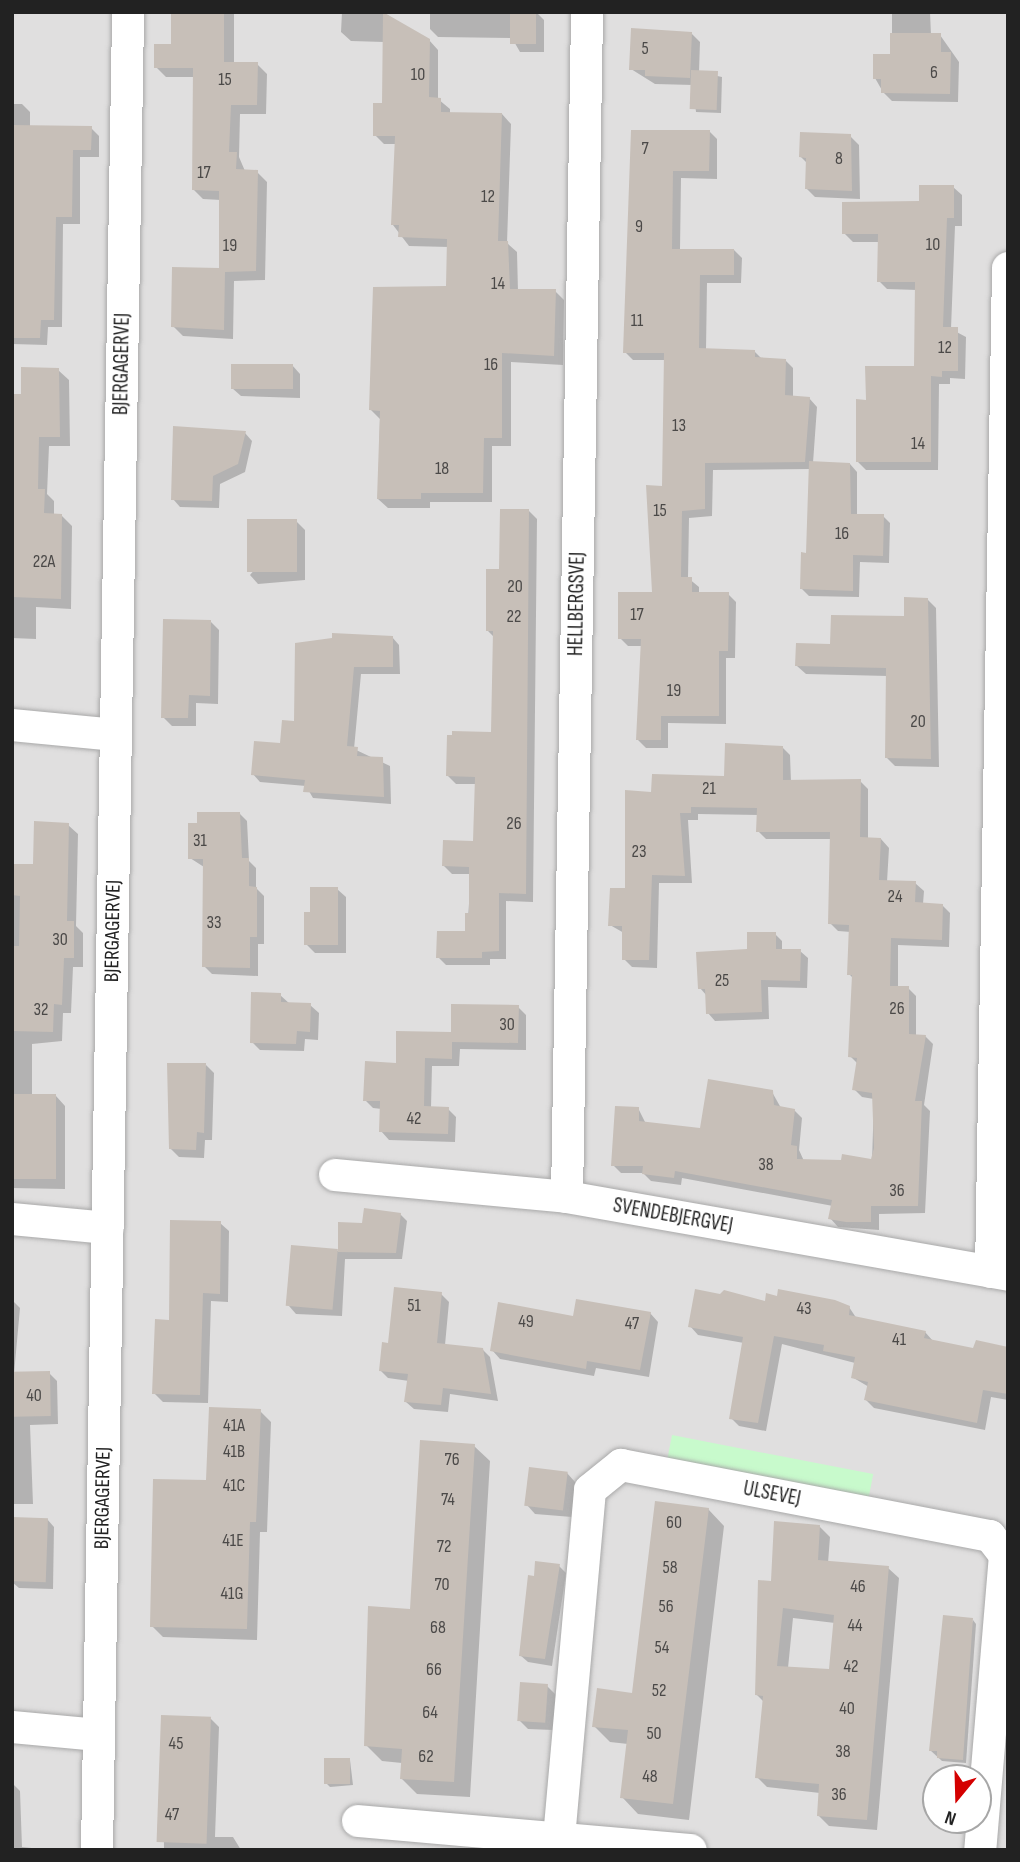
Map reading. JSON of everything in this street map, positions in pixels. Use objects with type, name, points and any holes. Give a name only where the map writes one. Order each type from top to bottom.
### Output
[{"type":"street","name":"BJERGAGERVEJ","points":[[97,1850],[128,12]]},
{"type":"street","name":"HELLBERGSVEJ","points":[[567,1197],[587,12]]},
{"type":"street","points":[[1000,1274],[1008,268]]},
{"type":"street","points":[[12,724],[116,735]]},
{"type":"street","name":"SVENDEBJERGVEJ","points":[[335,1175],[567,1197],[1000,1274]]},
{"type":"street","points":[[12,1219],[108,1228]]},
{"type":"street","name":"ULSEVEJ","points":[[559,1838],[590,1490],[621,1465],[990,1536],[1005,1555],[980,1850]]},
{"type":"street","points":[[12,1727],[99,1735]]},
{"type":"street","points":[[358,1821],[691,1850]]},
{"type":"shaded area","points":[[12,12],[1008,12],[1008,1850],[12,1850]]},
{"type":"green space","points":[[672,1435],[873,1474],[868,1500],[667,1461]]},
{"type":"building","points":[[171,12],[224,12],[224,62],[258,62],[257,105],[231,105],[229,152],[237,152],[236,169],[258,170],[256,271],[225,272],[224,330],[171,327],[172,267],[219,268],[219,191],[192,190],[193,68],[154,68],[154,44],[171,44]]},
{"type":"building","points":[[383,12],[430,39],[429,97],[441,98],[441,112],[502,113],[498,241],[508,241],[510,289],[556,289],[554,356],[502,353],[502,438],[484,438],[483,493],[421,493],[421,499],[377,499],[380,411],[369,410],[373,287],[446,286],[447,239],[398,237],[399,225],[391,225],[395,136],[373,136],[373,103],[382,103]]},
{"type":"building","points":[[510,12],[536,12],[536,44],[510,44]]},
{"type":"building","points":[[631,28],[692,32],[690,78],[645,76],[645,70],[629,70]]},
{"type":"building","points":[[890,33],[941,33],[941,52],[951,52],[950,94],[881,93],[881,79],[873,79],[873,54],[890,54]]},
{"type":"building","points":[[691,70],[718,71],[717,110],[690,109]]},
{"type":"building","points":[[12,125],[92,126],[91,150],[73,150],[72,217],[56,217],[54,320],[41,320],[40,338],[12,338]]},
{"type":"building","points":[[631,130],[710,130],[709,171],[673,171],[672,249],[734,249],[734,275],[700,275],[699,348],[755,350],[755,357],[786,359],[785,395],[810,397],[805,462],[705,463],[705,509],[682,511],[681,577],[692,577],[692,592],[729,592],[728,651],[719,651],[719,716],[661,716],[661,740],[636,740],[641,639],[618,639],[618,592],[652,592],[646,485],[662,486],[664,353],[623,353]]},
{"type":"building","points":[[800,132],[851,134],[852,191],[805,189],[806,158],[799,157]]},
{"type":"building","points":[[919,185],[954,185],[954,218],[947,218],[943,327],[958,327],[958,371],[942,371],[942,377],[931,376],[931,462],[856,462],[856,399],[866,400],[865,366],[914,366],[915,282],[877,282],[878,234],[842,234],[842,202],[919,201]]},
{"type":"building","points":[[231,364],[293,364],[293,389],[231,389]]},
{"type":"building","points":[[21,367],[59,368],[60,437],[39,437],[38,489],[45,489],[44,513],[62,514],[61,599],[12,597],[12,394],[21,394]]},
{"type":"building","points":[[173,426],[246,431],[238,464],[213,476],[212,501],[171,500]]},
{"type":"building","points":[[809,461],[850,463],[851,514],[884,514],[883,556],[853,555],[853,591],[800,589],[801,552],[806,553]]},
{"type":"building","points":[[500,509],[529,509],[526,894],[499,893],[499,951],[482,952],[482,958],[436,958],[437,931],[465,931],[465,913],[469,913],[469,867],[442,866],[443,840],[473,841],[475,777],[446,776],[447,735],[452,735],[452,731],[491,732],[493,631],[486,631],[486,569],[499,569]]},
{"type":"building","points":[[247,519],[297,519],[297,572],[247,572]]},
{"type":"building","points":[[904,597],[928,598],[931,759],[885,758],[886,668],[795,666],[796,643],[830,644],[831,615],[904,616]]},
{"type":"building","points":[[163,619],[211,620],[210,696],[189,695],[188,718],[161,718]]},
{"type":"building","points":[[332,633],[393,636],[393,667],[354,667],[347,746],[358,747],[357,756],[383,757],[384,797],[303,792],[305,780],[251,775],[254,741],[280,743],[282,720],[294,721],[295,643],[332,638]]},
{"type":"building","points":[[725,743],[783,746],[783,780],[861,779],[860,837],[881,838],[879,880],[916,881],[915,902],[943,904],[942,940],[891,938],[890,986],[909,986],[909,1034],[926,1035],[915,1101],[922,1101],[918,1206],[871,1206],[871,1222],[846,1222],[828,1219],[832,1200],[675,1171],[674,1178],[642,1174],[643,1166],[611,1166],[615,1106],[639,1107],[639,1121],[700,1128],[708,1079],[773,1090],[774,1105],[795,1109],[791,1145],[797,1146],[797,1159],[841,1160],[842,1154],[871,1159],[874,1148],[872,1093],[852,1090],[857,1058],[848,1057],[852,975],[847,975],[849,925],[828,924],[830,832],[756,832],[757,808],[691,807],[691,813],[680,813],[685,876],[652,875],[649,960],[622,960],[622,926],[608,926],[610,888],[625,888],[625,790],[651,792],[652,774],[724,776]]},
{"type":"building","points":[[197,812],[240,812],[242,858],[249,858],[249,886],[257,887],[257,937],[250,937],[250,968],[202,967],[203,859],[188,859],[188,823],[197,823]]},
{"type":"building","points":[[34,821],[69,823],[67,921],[74,921],[74,958],[64,958],[62,1005],[54,1004],[53,1032],[12,1031],[12,946],[19,946],[20,896],[12,895],[12,864],[33,864]]},
{"type":"building","points":[[310,887],[338,887],[338,945],[304,945],[304,912],[310,912]]},
{"type":"building","points":[[747,932],[776,932],[776,949],[801,949],[800,981],[761,980],[762,1012],[706,1014],[705,989],[698,989],[696,952],[747,949]]},
{"type":"building","points":[[251,992],[281,993],[281,1002],[311,1003],[310,1032],[297,1031],[296,1044],[250,1043]]},
{"type":"building","points":[[451,1004],[519,1005],[518,1043],[452,1042],[452,1059],[425,1058],[424,1106],[449,1107],[448,1134],[379,1132],[380,1101],[363,1101],[365,1061],[396,1063],[396,1031],[451,1032]]},
{"type":"building","points":[[167,1063],[206,1063],[204,1133],[197,1132],[196,1150],[169,1149]]},
{"type":"building","points":[[12,1094],[56,1094],[56,1179],[12,1179]]},
{"type":"building","points":[[364,1208],[401,1213],[396,1253],[338,1252],[338,1222],[362,1223]]},
{"type":"building","points":[[170,1220],[221,1221],[220,1294],[203,1293],[200,1395],[152,1394],[155,1319],[169,1320]]},
{"type":"building","points":[[291,1245],[338,1249],[333,1310],[286,1306]]},
{"type":"building","points":[[394,1287],[442,1292],[437,1343],[483,1348],[491,1394],[443,1388],[441,1405],[404,1402],[408,1374],[379,1371],[382,1342],[388,1343]]},
{"type":"building","points":[[695,1289],[720,1294],[724,1290],[765,1301],[766,1293],[777,1296],[778,1289],[835,1300],[850,1306],[849,1315],[926,1331],[924,1338],[973,1348],[976,1340],[1008,1347],[1008,1394],[983,1390],[977,1423],[864,1400],[868,1382],[851,1378],[855,1357],[823,1351],[824,1345],[774,1336],[758,1423],[729,1419],[743,1337],[688,1327]]},
{"type":"building","points":[[576,1299],[651,1312],[640,1370],[587,1361],[586,1369],[490,1351],[498,1302],[573,1316]]},
{"type":"building","points":[[50,1371],[51,1416],[13,1417],[12,1372]]},
{"type":"building","points":[[209,1407],[261,1409],[256,1522],[250,1522],[247,1629],[150,1627],[153,1479],[206,1480]]},
{"type":"building","points":[[420,1440],[475,1444],[454,1782],[400,1779],[402,1749],[364,1746],[368,1606],[410,1609]]},
{"type":"building","points":[[529,1467],[568,1472],[563,1510],[524,1506]]},
{"type":"building","points":[[655,1501],[709,1508],[673,1804],[620,1798],[628,1730],[592,1727],[597,1688],[632,1693]]},
{"type":"building","points":[[12,1517],[48,1518],[46,1582],[12,1581]]},
{"type":"building","points":[[774,1521],[820,1525],[818,1560],[889,1566],[867,1820],[817,1816],[819,1784],[755,1778],[763,1696],[755,1695],[758,1580],[771,1581]],"holes":[[[783,1608],[834,1615],[829,1669],[777,1666]]]},
{"type":"building","points":[[535,1561],[560,1564],[545,1659],[519,1656],[528,1575],[534,1576]]},
{"type":"building","points":[[943,1615],[973,1618],[963,1760],[937,1758],[937,1751],[929,1751]]},
{"type":"building","points":[[520,1682],[548,1684],[545,1723],[517,1721]]},
{"type":"building","points":[[161,1715],[211,1717],[207,1844],[157,1842]]},
{"type":"building","points":[[324,1758],[350,1758],[350,1784],[324,1784]]}]
